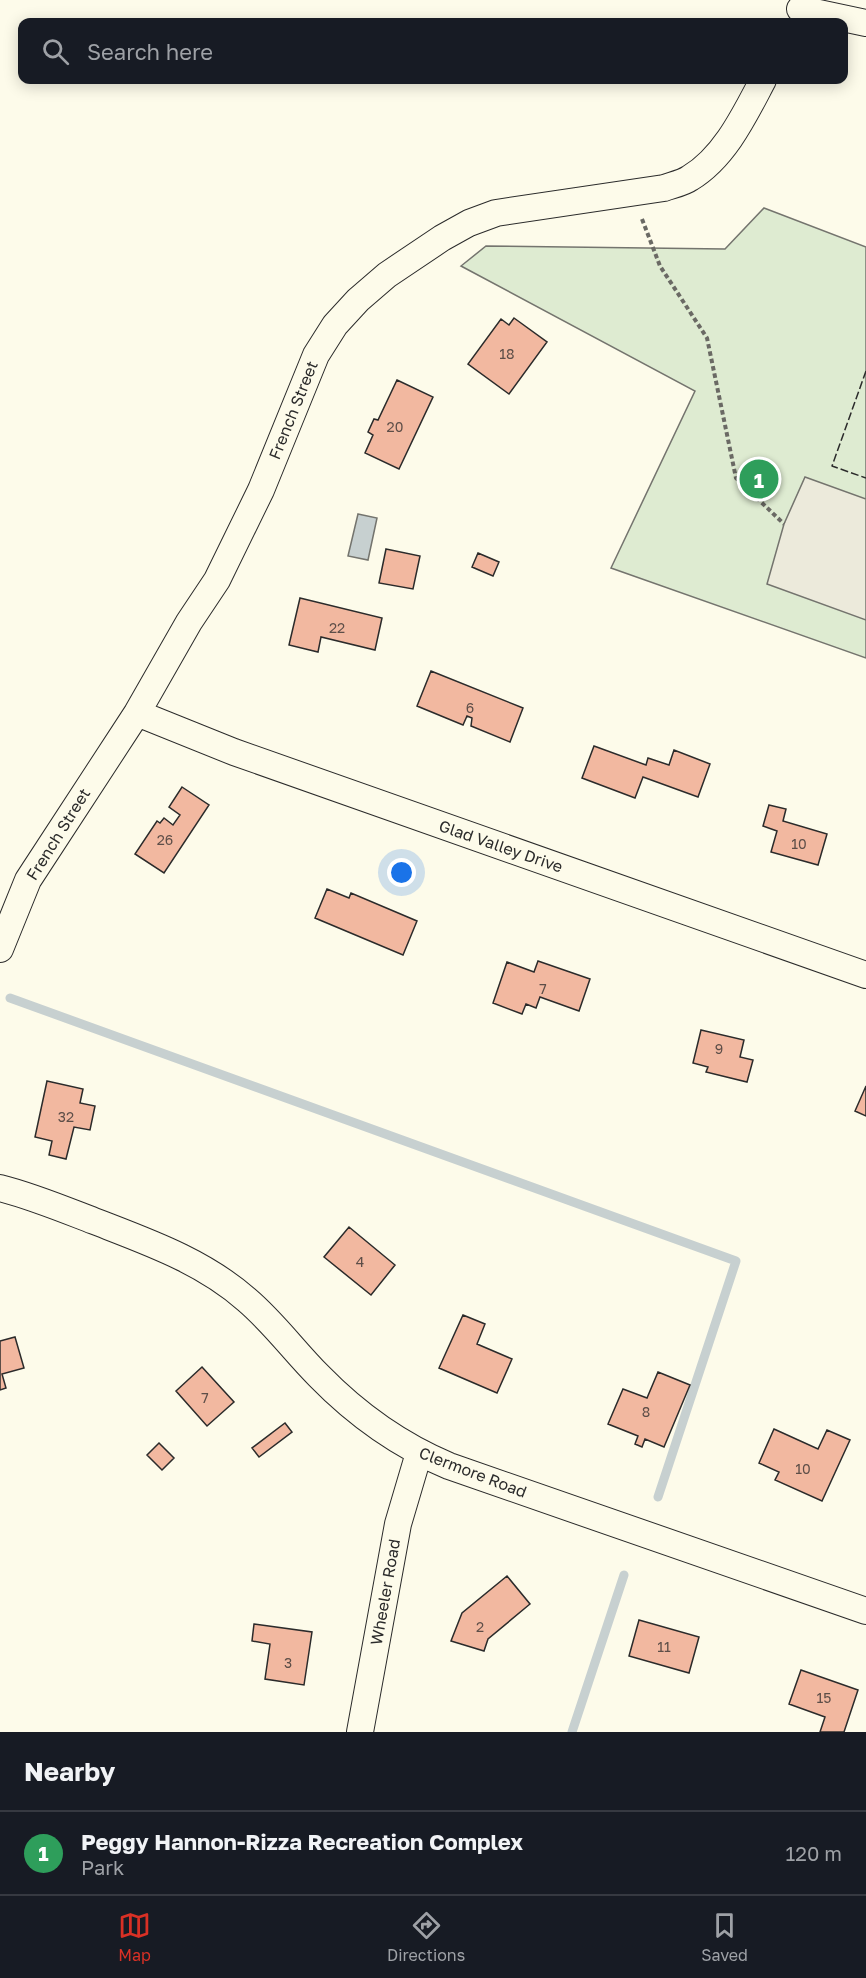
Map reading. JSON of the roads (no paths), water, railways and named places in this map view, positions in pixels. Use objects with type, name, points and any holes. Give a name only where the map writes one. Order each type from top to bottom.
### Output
[{"type":"street","points":[[799,10],[840,18]]},
{"type":"street","points":[[848,20],[866,23]]},
{"type":"street","name":"French Street","points":[[0,949],[28,880],[137,713],[222,570],[261,490],[316,355],[335,326],[358,300],[387,275],[469,223],[496,213],[664,188],[690,179],[709,163],[726,142],[761,84]]},
{"type":"street","name":"Glad Valley Drive","points":[[137,713],[234,752],[866,975]]},
{"type":"street","name":"Clermore Road","points":[[0,1188],[47,1203],[154,1244],[187,1259],[220,1279],[247,1299],[276,1327],[343,1400],[375,1426],[419,1453],[449,1466],[866,1611]]},
{"type":"street","name":"Wheeler Road","points":[[360,1732],[398,1524],[419,1453]]},
{"type":"waterway","points":[[10,998],[736,1261],[658,1497]]},
{"type":"waterway","points":[[572,1732],[624,1575]]},
{"type":"place","name":"Peggy Hannon-Rizza Recreation Complex","points":[[759,479]]}]
